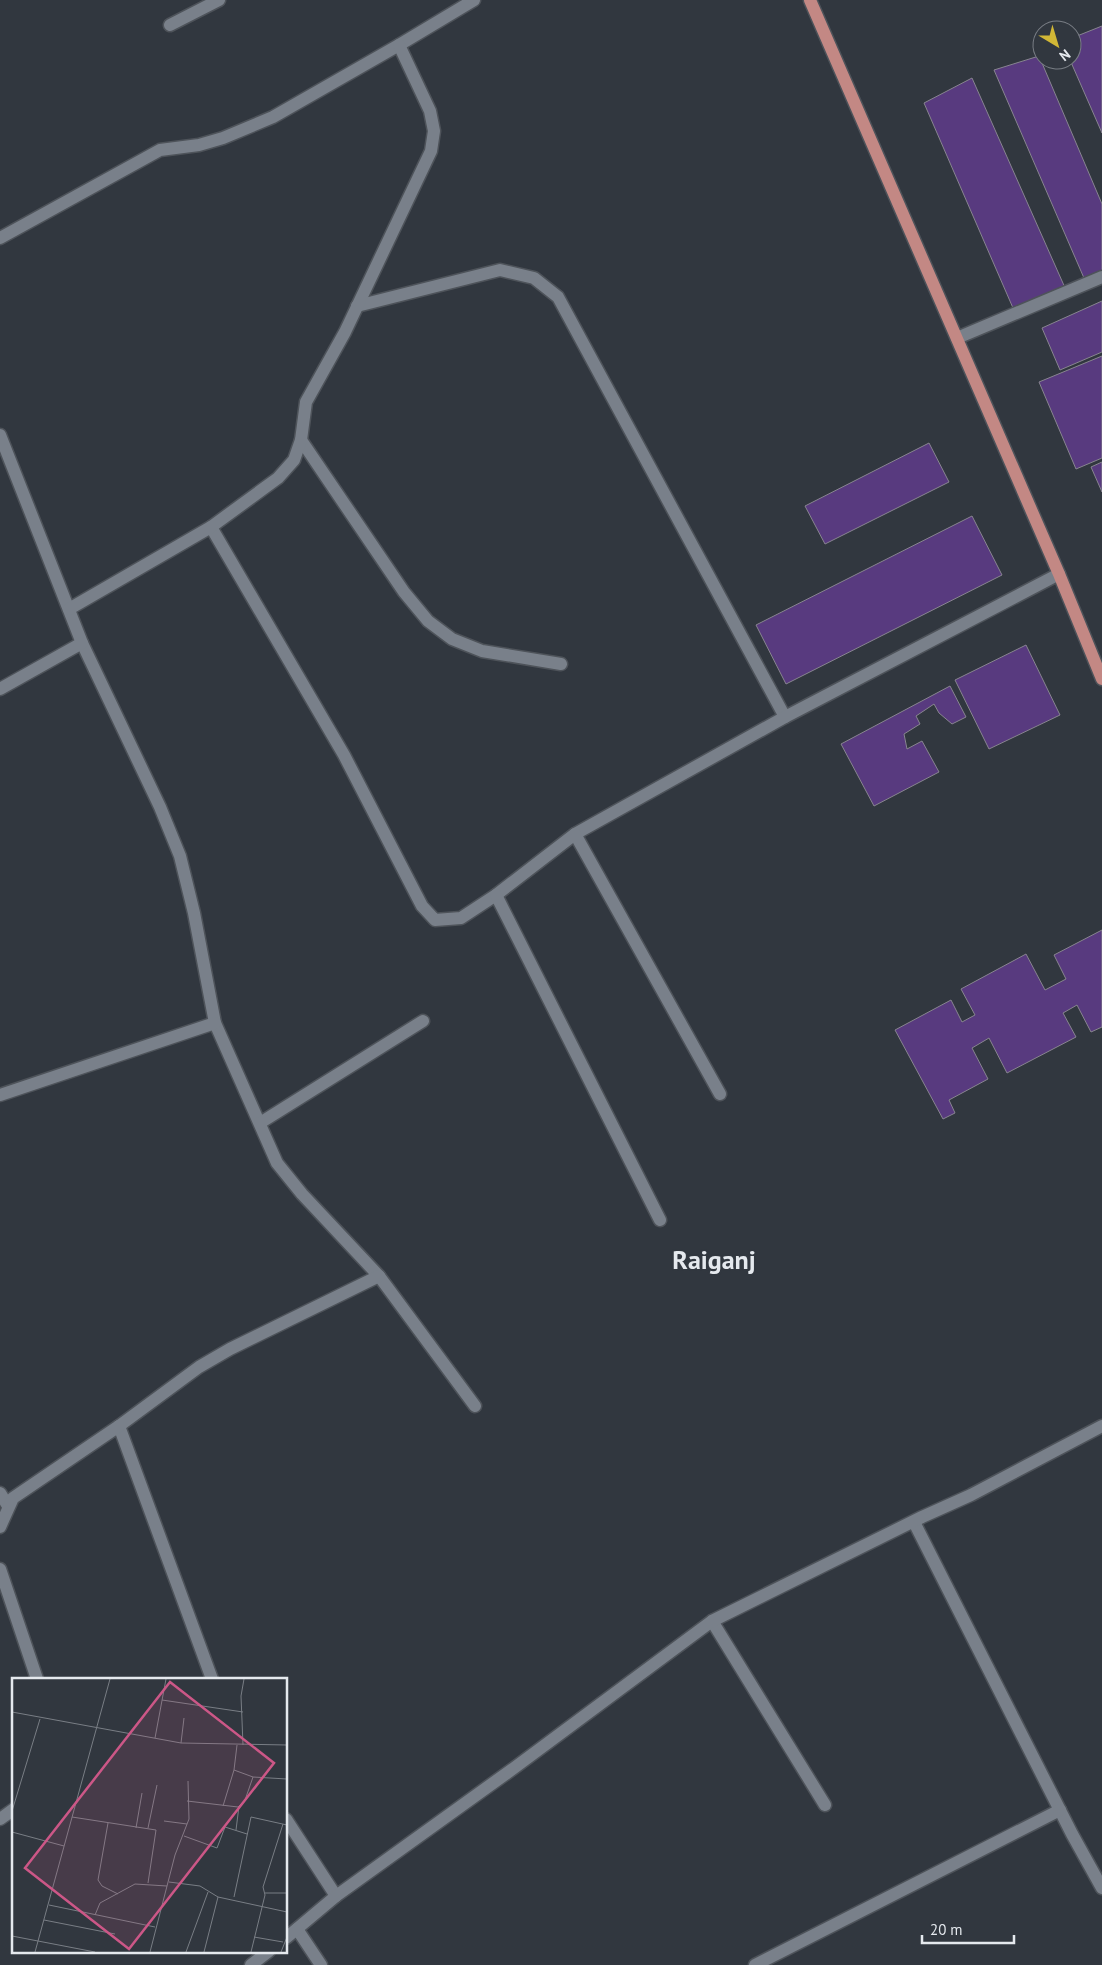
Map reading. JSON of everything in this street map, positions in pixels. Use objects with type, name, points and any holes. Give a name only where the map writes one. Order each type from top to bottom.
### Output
[{"type":"main road","points":[[810,0],[1059,574],[1102,679]]},
{"type":"street","points":[[170,25],[219,0]]},
{"type":"street","points":[[0,238],[160,150],[199,145],[223,138],[273,117],[474,0]]},
{"type":"street","points":[[69,609],[212,527],[278,478],[294,460],[301,440],[306,402],[357,306],[431,151],[434,131],[430,111],[399,45]]},
{"type":"street","points":[[357,306],[500,270],[534,278],[558,297],[785,717]]},
{"type":"street","points":[[957,338],[1102,277]]},
{"type":"street","points":[[0,435],[82,643],[160,807],[180,856],[194,913],[215,1023],[277,1163],[302,1194],[379,1276],[475,1406]]},
{"type":"street","points":[[301,440],[404,592],[428,621],[452,640],[482,650],[561,664]]},
{"type":"street","points":[[212,527],[344,755],[422,906],[435,920],[461,918],[496,895],[574,834],[785,717],[1059,574]]},
{"type":"street","points":[[0,689],[82,643]]},
{"type":"street","points":[[574,834],[720,1094]]},
{"type":"street","points":[[496,895],[660,1220]]},
{"type":"street","points":[[260,1124],[423,1021]]},
{"type":"street","points":[[0,1095],[215,1023]]},
{"type":"street","points":[[0,1527],[13,1498],[119,1426],[206,1362],[379,1276]]},
{"type":"street","points":[[119,1426],[212,1678]]},
{"type":"street","points":[[288,1936],[336,1896],[514,1768],[712,1621],[971,1495],[1102,1426]]},
{"type":"street","points":[[0,1493],[8,1506]]},
{"type":"street","points":[[914,1522],[1060,1810],[1102,1888]]},
{"type":"street","points":[[0,1569],[37,1678]]},
{"type":"street","points":[[712,1621],[825,1805]]},
{"type":"street","points":[[755,1965],[1060,1810]]},
{"type":"street","points":[[0,1819],[12,1811]]},
{"type":"street","points":[[288,1822],[336,1896]]},
{"type":"street","points":[[297,1929],[321,1965]]},
{"type":"street","points":[[251,1965],[268,1952]]},
{"type":"building","points":[[1102,26],[1102,133],[1074,70],[1082,70],[1082,34]]},
{"type":"building","points":[[1032,58],[1032,70],[1045,70],[1102,204],[1102,279],[1087,285],[994,70]]},
{"type":"building","points":[[972,78],[1066,290],[1013,308],[924,103]]},
{"type":"building","points":[[1102,301],[1102,352],[1060,370],[1042,328]]},
{"type":"building","points":[[1102,356],[1102,458],[1076,469],[1039,382]]},
{"type":"building","points":[[929,443],[949,482],[825,544],[805,506]]},
{"type":"building","points":[[1102,462],[1102,492],[1091,467]]},
{"type":"building","points":[[972,516],[1002,575],[786,684],[756,625]]},
{"type":"building","points":[[1026,645],[1060,715],[989,749],[955,680]]},
{"type":"building","points":[[950,686],[966,717],[952,724],[939,713],[934,704],[916,716],[920,724],[904,734],[907,749],[922,741],[939,772],[874,806],[841,744]]},
{"type":"building","points":[[1102,930],[1102,1027],[1091,1032],[1077,1005],[1063,1013],[1076,1037],[1007,1073],[989,1038],[972,1048],[988,1079],[949,1100],[955,1113],[943,1119],[895,1030],[951,1000],[962,1022],[975,1015],[961,989],[1026,954],[1045,990],[1066,979],[1054,955]]},
{"type":"district","name":"Raiganj","points":[[714,1259]]}]
